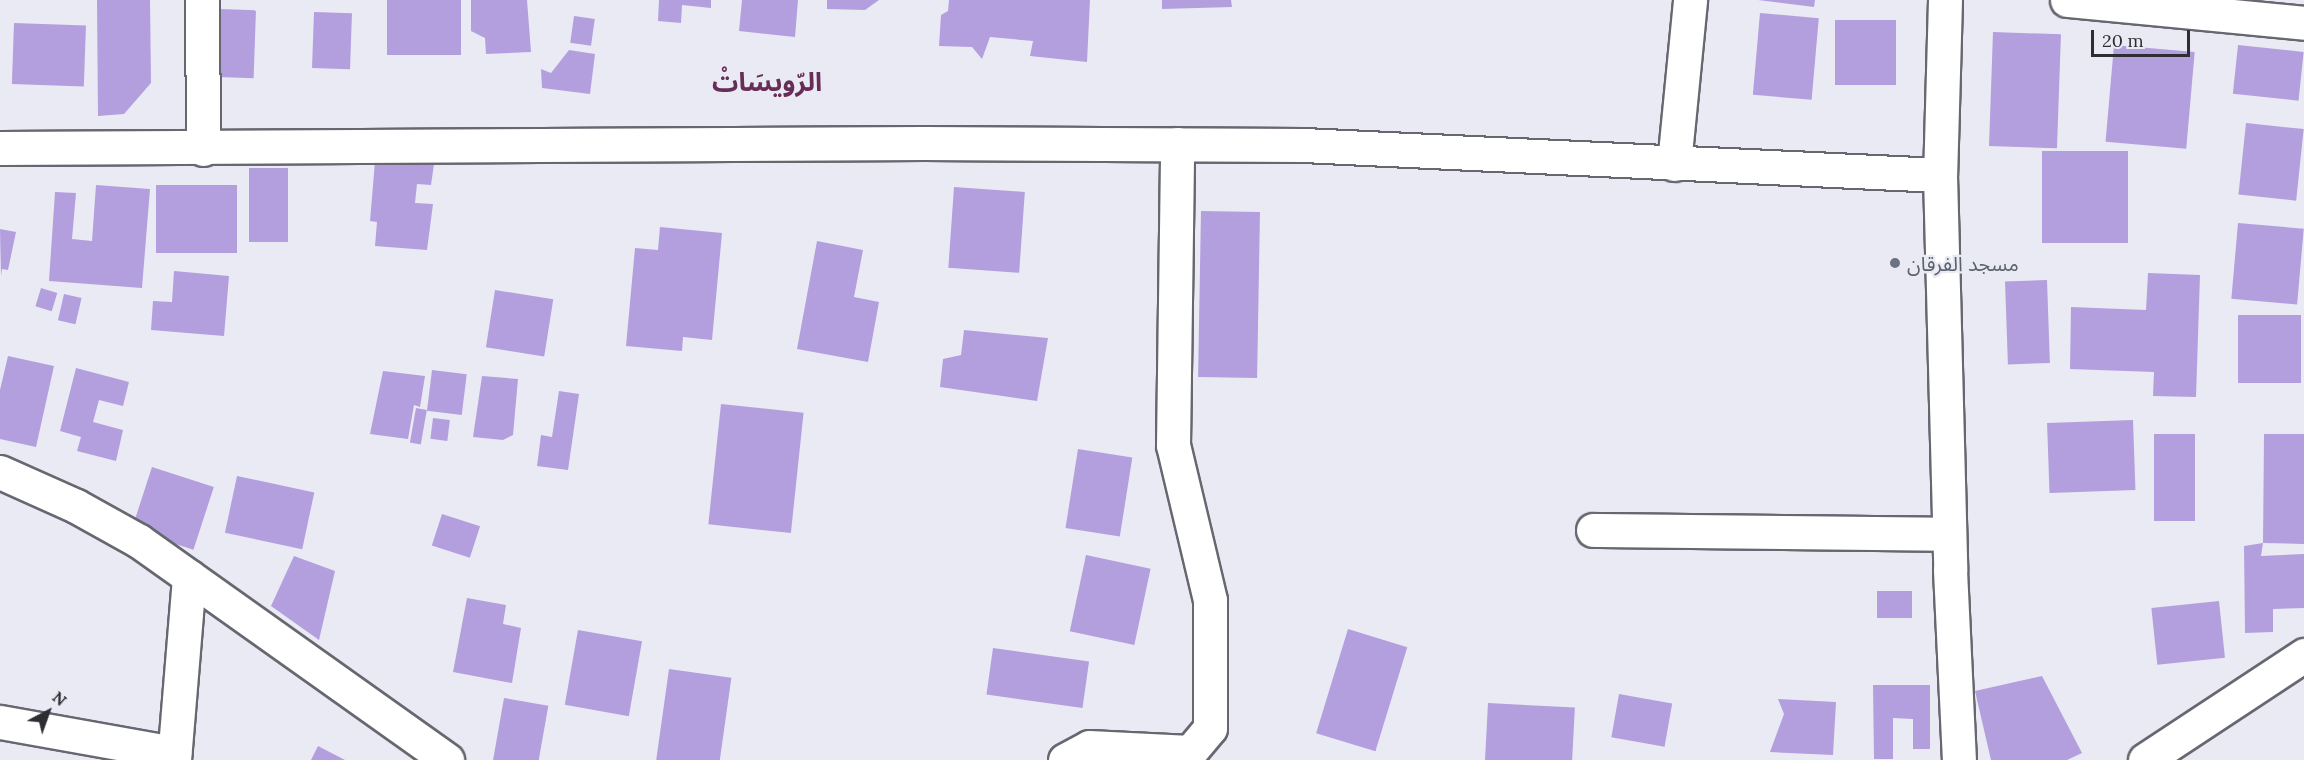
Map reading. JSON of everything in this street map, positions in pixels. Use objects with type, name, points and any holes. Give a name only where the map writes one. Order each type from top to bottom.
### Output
[{"type":"street","points":[[202,0],[203,149]]},
{"type":"street","points":[[1674,164],[1690,0]]},
{"type":"street","points":[[1945,0],[1940,175],[1949,534],[1959,760]]},
{"type":"street","points":[[2067,0],[2304,23]]},
{"type":"street","points":[[1065,760],[1089,747],[1190,752],[1210,728],[1210,600],[1173,445],[1177,144]]},
{"type":"street","points":[[0,148],[1303,145],[1940,175]]},
{"type":"street","points":[[0,472],[86,511],[139,541],[447,760]]},
{"type":"street","points":[[1593,530],[1949,534]]},
{"type":"street","points":[[0,722],[174,757],[189,577]]},
{"type":"street","points":[[2145,760],[2304,655]]},
{"type":"building","points":[[97,0],[150,0],[151,83],[124,114],[98,116]]},
{"type":"building","points":[[387,0],[461,0],[461,55],[387,55]]},
{"type":"building","points":[[471,0],[527,0],[531,52],[486,54],[485,38],[471,31]]},
{"type":"building","points":[[659,0],[711,0],[711,8],[682,5],[681,23],[658,21]]},
{"type":"building","points":[[742,0],[798,0],[795,37],[739,31]]},
{"type":"building","points":[[827,0],[879,0],[865,10],[827,9]]},
{"type":"building","points":[[949,0],[1090,0],[1087,62],[1030,56],[1033,41],[990,37],[982,59],[972,47],[939,46],[941,15],[948,11]]},
{"type":"building","points":[[1162,0],[1231,0],[1232,7],[1162,9]]},
{"type":"building","points":[[1758,0],[1815,0],[1814,7]]},
{"type":"building","points":[[220,9],[256,10],[254,78],[218,77]]},
{"type":"building","points":[[314,12],[352,13],[350,69],[312,68]]},
{"type":"building","points":[[1760,13],[1819,18],[1812,100],[1753,95]]},
{"type":"building","points":[[574,16],[595,19],[591,46],[570,43]]},
{"type":"building","points":[[1835,20],[1896,20],[1896,85],[1835,85]]},
{"type":"building","points":[[14,23],[86,26],[84,86],[12,84]]},
{"type":"building","points":[[1993,32],[2061,34],[2057,148],[1989,146]]},
{"type":"building","points":[[2114,45],[2195,52],[2186,149],[2106,142]]},
{"type":"building","points":[[2238,45],[2304,52],[2299,101],[2233,94]]},
{"type":"building","points":[[569,50],[595,54],[590,94],[542,88],[541,69],[551,73]]},
{"type":"building","points":[[2246,123],[2304,129],[2296,201],[2238,195]]},
{"type":"building","points":[[2042,151],[2128,151],[2128,243],[2042,243]]},
{"type":"building","points":[[375,161],[434,164],[431,185],[417,184],[415,203],[433,204],[427,250],[375,246],[377,222],[370,221]]},
{"type":"building","points":[[249,168],[288,168],[288,242],[249,242]]},
{"type":"building","points":[[96,185],[150,189],[142,288],[49,281],[55,192],[76,193],[72,239],[92,241]]},
{"type":"building","points":[[156,185],[237,185],[237,253],[156,253]]},
{"type":"building","points":[[954,187],[1025,192],[1019,273],[948,268]]},
{"type":"building","points":[[1201,211],[1260,212],[1257,378],[1198,377]]},
{"type":"building","points":[[2238,223],[2304,229],[2297,304],[2231,299]]},
{"type":"building","points":[[660,227],[722,233],[712,340],[683,337],[682,351],[626,346],[635,248],[658,250]]},
{"type":"building","points":[[0,229],[16,232],[8,270],[2,269],[1,276]]},
{"type":"building","points":[[817,241],[863,250],[854,297],[879,302],[868,362],[797,349]]},
{"type":"building","points":[[174,271],[229,276],[224,336],[151,330],[153,301],[172,302]]},
{"type":"building","points":[[2148,273],[2200,275],[2196,397],[2153,396],[2154,372],[2070,369],[2071,307],[2146,310]]},
{"type":"building","points":[[2047,280],[2050,363],[2008,364],[2005,281]]},
{"type":"building","points":[[41,288],[57,293],[52,311],[35,306]]},
{"type":"building","points":[[495,290],[553,299],[544,357],[486,347]]},
{"type":"building","points":[[64,294],[82,298],[75,324],[58,320]]},
{"type":"building","points":[[2238,315],[2301,315],[2301,383],[2238,383]]},
{"type":"building","points":[[964,330],[1048,338],[1037,401],[940,387],[943,359],[961,355]]},
{"type":"building","points":[[8,356],[54,366],[36,447],[0,439],[0,390]]},
{"type":"building","points":[[76,368],[129,382],[123,406],[99,400],[93,422],[123,430],[116,461],[77,451],[81,437],[60,431]]},
{"type":"building","points":[[432,370],[467,374],[462,415],[427,411]]},
{"type":"building","points":[[383,371],[425,376],[420,407],[414,405],[408,439],[370,434]]},
{"type":"building","points":[[482,376],[518,379],[513,435],[503,440],[473,437]]},
{"type":"building","points":[[559,391],[579,394],[568,470],[537,466],[541,435],[552,437]]},
{"type":"building","points":[[721,404],[804,413],[791,533],[708,524]]},
{"type":"building","points":[[416,408],[427,410],[421,444],[410,442]]},
{"type":"building","points":[[433,418],[450,420],[447,441],[430,439]]},
{"type":"building","points":[[2133,420],[2135,490],[2049,493],[2047,423]]},
{"type":"building","points":[[2154,434],[2195,434],[2195,521],[2154,521]]},
{"type":"building","points":[[2264,434],[2304,434],[2304,544],[2263,543]]},
{"type":"building","points":[[1078,449],[1132,458],[1120,537],[1065,528]]},
{"type":"building","points":[[152,467],[214,487],[193,550],[132,530]]},
{"type":"building","points":[[237,476],[314,492],[302,549],[225,533]]},
{"type":"building","points":[[442,514],[480,526],[470,558],[432,545]]},
{"type":"building","points":[[2263,543],[2261,556],[2304,554],[2304,608],[2273,609],[2273,632],[2245,633],[2244,546]]},
{"type":"building","points":[[1086,555],[1151,569],[1134,645],[1070,631]]},
{"type":"building","points":[[294,556],[335,571],[319,640],[271,606]]},
{"type":"building","points":[[1877,591],[1912,591],[1912,618],[1877,618]]},
{"type":"building","points":[[467,598],[506,605],[503,624],[521,628],[512,683],[453,672]]},
{"type":"building","points":[[2219,601],[2225,658],[2157,665],[2151,608]]},
{"type":"building","points":[[1348,629],[1407,647],[1375,751],[1316,733]]},
{"type":"building","points":[[578,630],[642,641],[629,716],[565,705]]},
{"type":"building","points":[[993,648],[1089,661],[1083,708],[986,695]]},
{"type":"building","points":[[669,669],[731,678],[720,760],[656,760]]},
{"type":"building","points":[[2042,676],[2082,753],[2067,760],[1991,760],[1975,691]]},
{"type":"building","points":[[1873,685],[1930,685],[1930,749],[1913,749],[1913,719],[1893,718],[1893,759],[1874,759]]},
{"type":"building","points":[[1619,694],[1672,703],[1665,747],[1611,737]]},
{"type":"building","points":[[504,698],[548,706],[539,760],[493,760]]},
{"type":"building","points":[[1778,699],[1836,702],[1833,755],[1770,752],[1784,714]]},
{"type":"building","points":[[1488,703],[1575,708],[1572,760],[1485,760]]},
{"type":"building","points":[[318,746],[345,760],[311,760]]},
{"type":"place","name":"مسجد الفرقان","points":[[1895,263]]},
{"type":"district","name":"الرّويسَاتْ","points":[[767,82]]}]
